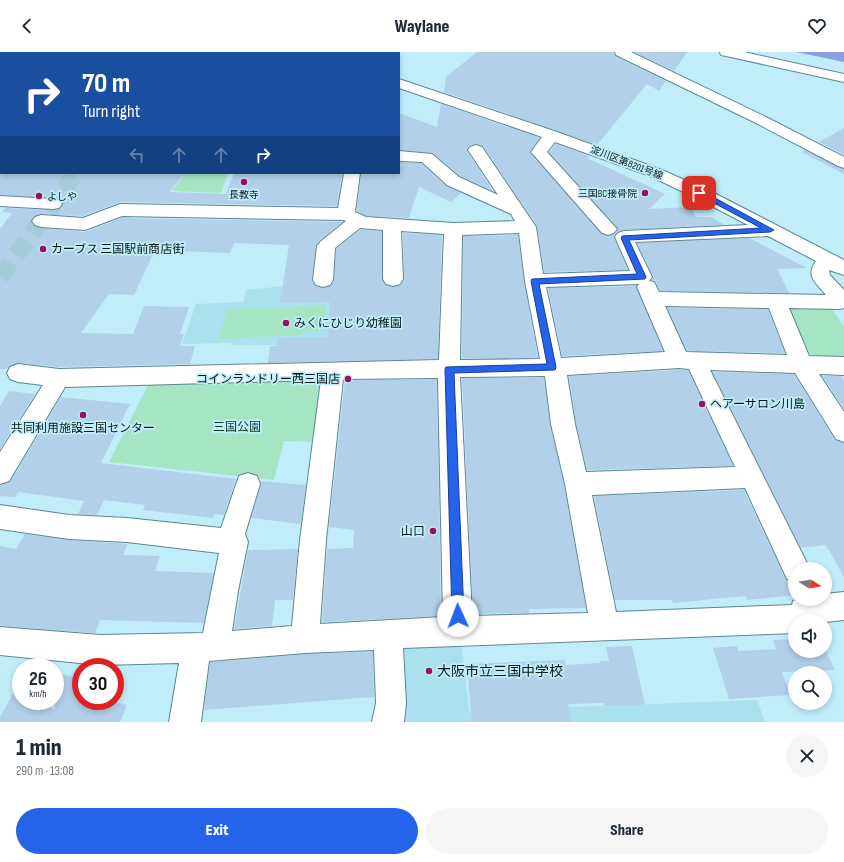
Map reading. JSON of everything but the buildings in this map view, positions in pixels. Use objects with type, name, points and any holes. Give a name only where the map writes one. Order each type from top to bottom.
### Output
[{"type":"street","points":[[620,52],[700,92],[759,119],[844,163]]},
{"type":"street","points":[[726,52],[844,78]]},
{"type":"street","name":"淀川区第8201号線","points":[[400,83],[552,135],[656,173],[710,198],[836,264]]},
{"type":"street","points":[[552,135],[539,152],[608,229]]},
{"type":"street","points":[[476,150],[527,227],[535,281],[605,627]]},
{"type":"street","points":[[400,156],[426,157],[453,181],[517,211]]},
{"type":"street","points":[[323,280],[326,246],[352,217],[352,174]]},
{"type":"street","points":[[0,200],[53,204]]},
{"type":"street","points":[[41,221],[85,224],[120,210],[352,217],[362,223],[453,229],[527,227]]},
{"type":"street","points":[[392,225],[393,279]]},
{"type":"street","points":[[453,229],[449,369],[458,631]]},
{"type":"street","points":[[770,230],[624,238],[653,299],[752,477],[794,562]]},
{"type":"street","points":[[653,299],[839,302],[839,297],[821,277],[820,269],[836,264]]},
{"type":"street","points":[[535,281],[642,277]]},
{"type":"street","points":[[776,300],[802,366],[844,432]]},
{"type":"street","points":[[831,302],[844,318]]},
{"type":"street","points":[[18,373],[59,378],[553,367],[687,360],[802,366],[844,366]]},
{"type":"street","points":[[305,640],[313,540],[333,371]]},
{"type":"street","points":[[0,473],[59,378]]},
{"type":"street","points":[[577,484],[752,477]]},
{"type":"street","points":[[229,542],[248,484]]},
{"type":"street","points":[[0,517],[69,527],[127,530],[235,542],[224,591],[206,647],[185,722]]},
{"type":"street","points":[[832,605],[844,606]]},
{"type":"street","points":[[0,640],[100,650],[206,647],[458,631],[605,627],[806,618],[803,611],[811,606]]},
{"type":"street","points":[[388,635],[391,703],[388,722]]},
{"type":"shaded area","name":"みくにひじり幼稚園","points":[[384,283],[381,363],[326,366],[327,350],[275,351],[276,345],[231,345],[231,343],[182,344],[196,304],[243,302],[246,290],[283,286]]},
{"type":"shaded area","name":"大阪市立三国中学校","points":[[461,641],[469,711],[757,700],[765,722],[391,722],[392,643]]},
{"type":"green space","points":[[185,174],[228,174],[221,193],[172,191]]},
{"type":"green space","points":[[327,305],[325,319],[318,331],[303,331],[302,335],[219,339],[227,309]]},
{"type":"green space","points":[[783,305],[831,308],[844,326],[844,358],[811,356]]},
{"type":"green space","name":"三国公園","points":[[328,376],[320,442],[284,441],[274,480],[109,462],[150,381]]},
{"type":"water","points":[[796,52],[844,52],[844,62]]},
{"type":"tunnel","points":[[0,277],[75,174]]},
{"type":"place","name":"長教寺","points":[[244,182]]},
{"type":"place","name":"三国BC接骨院","points":[[645,193]]},
{"type":"place","name":"よしや","points":[[39,196]]},
{"type":"place","name":"カーブス 三国駅前商店街","points":[[43,249]]},
{"type":"place","name":"みくにひじり幼稚園","points":[[286,323]]},
{"type":"place","name":"コインランドリー西三国店","points":[[348,379]]},
{"type":"place","name":"ヘアーサロン川島","points":[[702,404]]},
{"type":"place","name":"共同利用施設三国センター","points":[[83,415]]},
{"type":"place","name":"山口","points":[[433,531]]},
{"type":"place","name":"大阪市立三国中学校","points":[[429,671]]},
{"type":"route","points":[[458,616],[449,369],[552,367],[535,281],[642,277],[624,238],[770,230],[699,193]]}]
